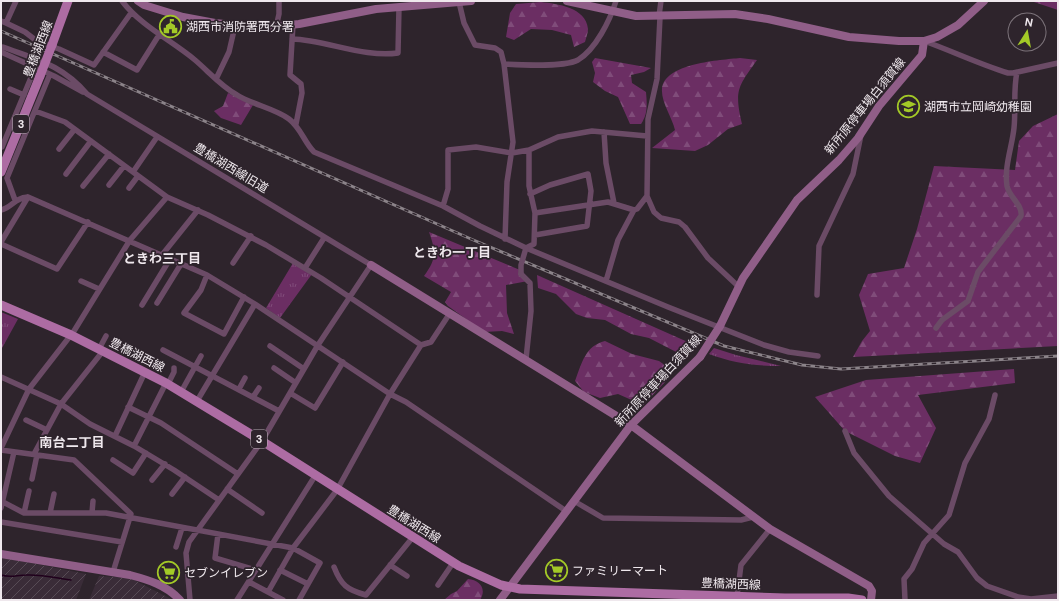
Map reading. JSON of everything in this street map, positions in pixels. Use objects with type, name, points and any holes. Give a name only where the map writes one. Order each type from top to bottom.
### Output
[{"type":"main road","name":"豊橋湖西線","points":[[1,172],[45,75],[52,45],[68,1]]},
{"type":"main road","points":[[138,1],[144,5],[183,17],[234,26],[257,28],[276,27],[352,12],[443,2],[471,1]]},
{"type":"main road","points":[[567,1],[636,16],[734,14],[768,19],[850,37],[873,40],[924,41],[937,37],[958,25],[984,1]]},
{"type":"main road","name":"新所原停車場白須賀線","points":[[500,600],[631,425],[700,357],[720,326],[739,287],[797,200],[839,160],[858,138],[862,130],[898,82],[922,55],[924,41]]},
{"type":"main road","name":"豊橋湖西線旧道","points":[[371,265],[631,425],[753,517],[869,586],[872,591],[871,600]]},
{"type":"main road","name":"豊橋湖西線","points":[[1,306],[71,335],[167,383],[262,441],[453,563],[479,576],[509,587],[785,599],[848,598],[862,600]]},
{"type":"main road","points":[[1,554],[113,572],[148,580],[164,587],[180,600]]},
{"type":"street","points":[[16,1],[3,22],[25,32],[38,42],[59,49],[94,65],[131,13]]},
{"type":"street","points":[[122,1],[131,13],[159,35],[173,43],[238,96],[287,118],[296,124],[306,145],[314,152],[443,206],[505,239],[764,345],[789,352],[818,356]]},
{"type":"street","points":[[276,27],[279,14],[279,1]]},
{"type":"street","points":[[504,64],[533,66],[577,60],[595,43],[613,12],[616,1]]},
{"type":"street","points":[[662,1],[657,79],[648,120],[647,196],[654,212],[661,218],[679,222],[685,227],[708,258],[739,287]]},
{"type":"street","points":[[459,2],[462,18],[475,45],[495,48],[501,52],[504,64],[508,107],[512,120],[513,142],[507,182],[505,239]]},
{"type":"street","points":[[292,39],[306,40],[375,53],[398,53],[399,7]]},
{"type":"street","points":[[293,24],[290,75],[301,84],[302,94],[296,124]]},
{"type":"street","points":[[216,79],[229,52],[234,26]]},
{"type":"street","points":[[103,52],[137,70],[159,35]]},
{"type":"street","points":[[924,41],[956,52],[988,67],[1008,73],[1058,63]]},
{"type":"street","name":"豊橋湖西線旧道","points":[[1,48],[4,47],[56,67],[75,81],[87,94],[371,265]]},
{"type":"street","points":[[1,52],[35,68],[45,75],[87,94]]},
{"type":"street","points":[[2,147],[35,68]]},
{"type":"street","points":[[936,328],[947,316],[968,301],[978,272],[1021,216],[1021,210],[1007,188],[1006,178],[1014,128],[1015,84],[1017,72]]},
{"type":"street","points":[[15,200],[7,178],[35,111],[45,75]]},
{"type":"street","points":[[10,89],[24,95]]},
{"type":"street","points":[[35,111],[65,122],[167,197],[198,210],[251,236],[305,268],[421,345]]},
{"type":"street","points":[[59,149],[74,130]]},
{"type":"street","points":[[817,295],[819,246],[853,174],[862,130]]},
{"type":"street","points":[[443,206],[448,189],[448,150],[476,147],[512,153],[529,150],[548,140],[569,134],[604,132],[647,136]]},
{"type":"street","points":[[604,132],[606,163],[614,203]]},
{"type":"street","points":[[133,172],[157,137]]},
{"type":"street","points":[[66,174],[92,141]]},
{"type":"street","points":[[526,359],[531,311],[530,283],[521,274],[520,265],[526,248],[534,244],[535,235],[535,213],[530,194],[529,150]]},
{"type":"street","points":[[83,186],[109,154]]},
{"type":"street","points":[[109,185],[124,166]]},
{"type":"street","points":[[530,194],[550,185],[588,174],[591,191],[587,226],[535,235]]},
{"type":"street","points":[[129,188],[138,176]]},
{"type":"street","points":[[606,281],[618,240],[634,210],[637,209],[647,196]]},
{"type":"street","points":[[28,197],[1,243],[57,269],[88,222]]},
{"type":"street","points":[[1,210],[7,208],[15,200],[28,197],[130,240],[207,275],[255,304],[390,394],[406,402],[566,511]]},
{"type":"street","points":[[113,572],[131,514],[74,460],[1,449],[29,389],[71,335],[130,240],[167,197]]},
{"type":"street","points":[[535,213],[590,204],[614,203],[634,210]]},
{"type":"street","points":[[162,255],[198,210]]},
{"type":"street","points":[[232,263],[251,236]]},
{"type":"street","points":[[305,268],[324,238]]},
{"type":"street","points":[[142,305],[170,259]]},
{"type":"street","points":[[157,303],[181,264]]},
{"type":"street","points":[[190,600],[186,553],[189,542],[262,441],[318,345],[371,265]]},
{"type":"street","points":[[207,275],[201,290],[184,312],[224,334],[244,297]]},
{"type":"street","points":[[81,281],[99,289]]},
{"type":"street","points":[[197,401],[255,304]]},
{"type":"street","points":[[268,592],[292,548],[337,490],[390,394],[421,345],[431,342],[450,313]]},
{"type":"street","points":[[32,479],[36,454],[61,404],[101,350],[106,336]]},
{"type":"street","points":[[270,346],[304,369]]},
{"type":"street","points":[[163,350],[279,411]]},
{"type":"street","points":[[181,392],[201,356]]},
{"type":"street","points":[[290,392],[315,408],[343,362]]},
{"type":"street","points":[[134,446],[148,417],[174,372],[174,368]]},
{"type":"street","points":[[274,368],[296,383]]},
{"type":"street","points":[[115,436],[145,372]]},
{"type":"street","points":[[1,377],[61,404],[90,424],[134,446],[165,464],[220,500]]},
{"type":"street","points":[[239,389],[245,378]]},
{"type":"street","points":[[253,397],[259,388]]},
{"type":"street","points":[[905,600],[904,579],[912,569],[924,543],[950,515],[965,463],[989,419],[995,395]]},
{"type":"street","points":[[128,407],[161,423],[238,474]]},
{"type":"street","points":[[26,420],[48,430]]},
{"type":"street","points":[[845,431],[854,453],[889,496],[944,544],[958,552],[977,578],[986,586],[1018,597],[1037,599],[1058,596]]},
{"type":"street","points":[[14,452],[1,504],[24,513],[106,513],[292,548],[320,562],[299,600]]},
{"type":"street","points":[[113,460],[133,473],[146,453]]},
{"type":"street","points":[[152,480],[165,464]]},
{"type":"street","points":[[237,600],[315,476]]},
{"type":"street","points":[[172,494],[185,477]]},
{"type":"street","points":[[227,489],[262,513]]},
{"type":"street","points":[[24,513],[29,490]]},
{"type":"street","points":[[50,513],[54,494]]},
{"type":"street","points":[[92,513],[93,501]]},
{"type":"street","points":[[574,501],[603,518],[741,520],[753,517]]},
{"type":"street","points":[[1,522],[122,542]]},
{"type":"street","points":[[176,547],[182,528]]},
{"type":"street","points":[[738,596],[741,565],[770,528]]},
{"type":"street","points":[[218,534],[215,558],[256,570]]},
{"type":"street","points":[[334,567],[340,582],[353,592],[366,595],[413,537]]},
{"type":"street","points":[[438,585],[453,563]]},
{"type":"street","points":[[390,565],[407,576]]},
{"type":"street","points":[[280,570],[308,584]]},
{"type":"street","points":[[249,582],[283,600]]},
{"type":"shaded area","points":[[1,557],[86,574],[76,600],[1,600]]},
{"type":"shaded area","points":[[99,576],[130,578],[173,600],[89,600]]},
{"type":"green space","points":[[1031,1],[1058,1],[1058,10]]},
{"type":"green space","points":[[541,2],[570,8],[582,16],[588,29],[585,42],[574,47],[571,35],[552,30],[531,29],[514,40],[506,37],[510,13],[516,4]]},
{"type":"green space","points":[[595,58],[651,68],[644,72],[631,75],[632,83],[646,92],[646,113],[641,124],[630,124],[618,97],[605,91],[593,82],[595,73],[592,62]]},
{"type":"green space","points":[[740,58],[757,60],[739,89],[738,103],[742,124],[728,129],[708,145],[695,151],[652,148],[675,130],[662,94],[665,80],[672,73],[695,64]]},
{"type":"green space","points":[[228,93],[253,105],[241,125],[221,118],[214,111],[223,106]]},
{"type":"green space","points":[[1058,114],[1058,346],[853,357],[862,341],[870,331],[859,295],[868,274],[904,268],[917,229],[934,166],[1015,170],[1019,141],[1033,126]]},
{"type":"green space","points":[[429,232],[520,270],[528,281],[506,285],[507,313],[514,334],[502,331],[484,332],[448,306],[445,302],[451,292],[424,276],[434,255]]},
{"type":"green space","points":[[293,263],[312,274],[280,318],[266,308]]},
{"type":"green space","points":[[537,275],[690,343],[691,351],[682,355],[649,338],[631,334],[605,320],[587,318],[576,314],[556,294],[538,288]]},
{"type":"green space","points":[[1,312],[18,319],[1,350]]},
{"type":"green space","points":[[605,341],[632,354],[659,361],[673,371],[667,380],[643,405],[618,394],[600,398],[584,392],[575,381],[585,356],[598,343]]},
{"type":"green space","points":[[714,348],[781,366],[753,365],[727,360],[709,354]]},
{"type":"green space","points":[[1014,369],[1015,383],[918,395],[936,428],[920,463],[895,456],[845,431],[815,397],[866,380]]},
{"type":"green space","points":[[468,579],[476,581],[481,586],[483,592],[480,600],[444,600],[457,591]]},
{"type":"waterway","points":[[1,575],[37,575],[71,580]]},
{"type":"railway","points":[[1,31],[471,239],[724,346],[802,365],[841,369],[1058,356]]},
{"type":"place","name":"湖西市消防署西分署","points":[[171,27]]},
{"type":"place","name":"湖西市立岡崎幼稚園","points":[[909,107]]},
{"type":"place","name":"ファミリーマート","points":[[556,571]]},
{"type":"place","name":"セブンイレブン","points":[[168,573]]},
{"type":"district","name":"ときわ一丁目","points":[[452,252]]},
{"type":"district","name":"ときわ三丁目","points":[[162,258]]},
{"type":"district","name":"南台二丁目","points":[[72,442]]}]
